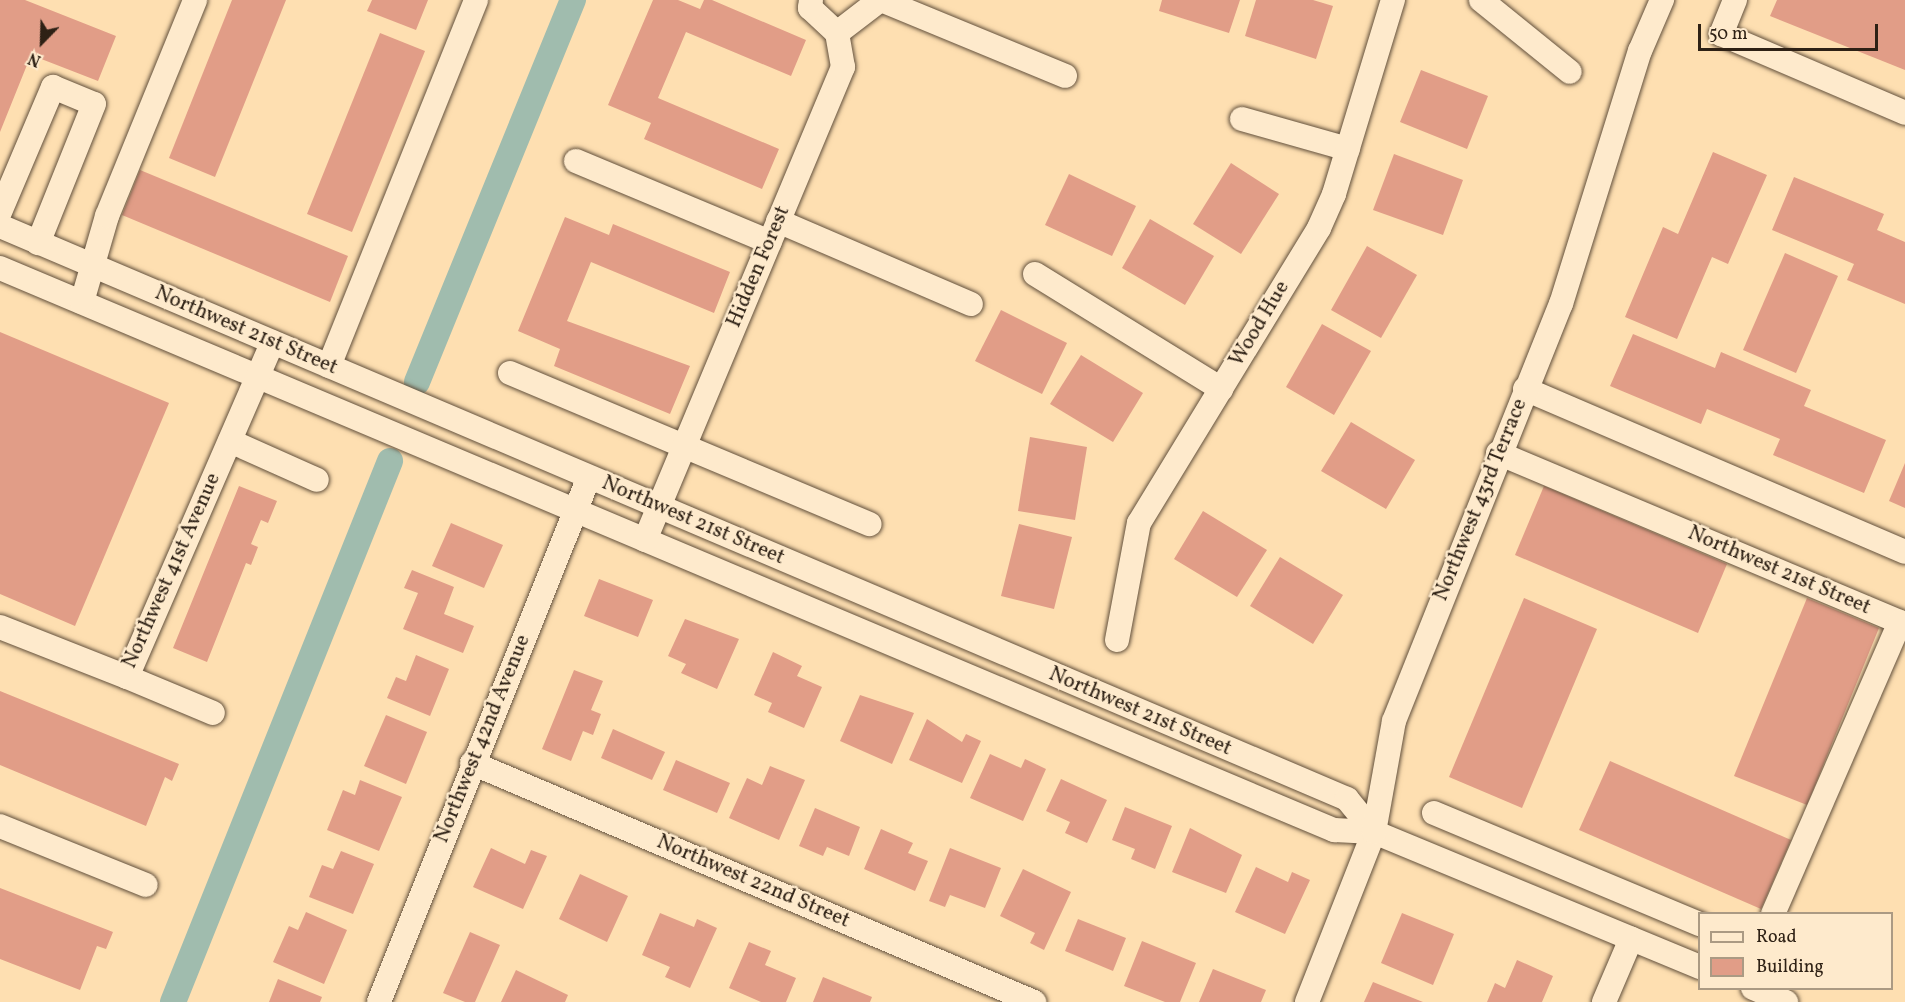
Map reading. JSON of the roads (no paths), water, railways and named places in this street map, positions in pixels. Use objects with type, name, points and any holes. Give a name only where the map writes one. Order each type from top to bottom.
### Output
[{"type":"street","points":[[82,302],[96,267],[107,216],[195,0]]},
{"type":"street","points":[[328,366],[476,0]]},
{"type":"street","points":[[811,0],[810,8],[837,33],[880,0],[1065,76]]},
{"type":"street","name":"Wood Hue","points":[[1117,640],[1139,523],[1319,228],[1348,149],[1393,0]]},
{"type":"street","points":[[1481,0],[1570,72]]},
{"type":"street","name":"Northwest 43rd Terrace","points":[[1307,1002],[1374,832],[1394,721],[1498,453],[1561,304],[1640,51],[1662,0]]},
{"type":"street","points":[[1735,0],[1720,34],[1905,113]]},
{"type":"street","name":"Hidden Forest","points":[[645,540],[843,66],[837,33]]},
{"type":"street","points":[[0,213],[53,87],[94,104],[38,243]]},
{"type":"street","points":[[1242,119],[1348,149]]},
{"type":"street","points":[[576,161],[971,304]]},
{"type":"street","name":"Northwest 21st Street","points":[[0,226],[1347,799],[1374,832]]},
{"type":"street","name":"Northwest 21st Street","points":[[0,268],[1334,830],[1374,832],[1698,966]]},
{"type":"street","points":[[1035,274],[1221,389]]},
{"type":"street","name":"Northwest 41st Avenue","points":[[0,627],[127,677],[273,342]]},
{"type":"street","points":[[510,373],[870,524]]},
{"type":"street","points":[[1525,389],[1905,552]]},
{"type":"street","points":[[230,441],[317,480]]},
{"type":"street","name":"Northwest 21st Street","points":[[1498,453],[1900,622],[1774,912]]},
{"type":"street","name":"Northwest 42nd Avenue","points":[[379,1002],[472,763],[589,477]]},
{"type":"street","points":[[127,677],[213,713]]},
{"type":"street","name":"Northwest 22nd Street","points":[[472,763],[1034,1002]]},
{"type":"street","points":[[1434,813],[1698,923]]},
{"type":"street","points":[[0,826],[146,885]]},
{"type":"street","points":[[1604,1002],[1631,939]]},
{"type":"street","points":[[1758,990],[1786,1002]]},
{"type":"waterway","points":[[417,382],[573,0]]},
{"type":"waterway","points":[[173,1002],[390,461]]}]
